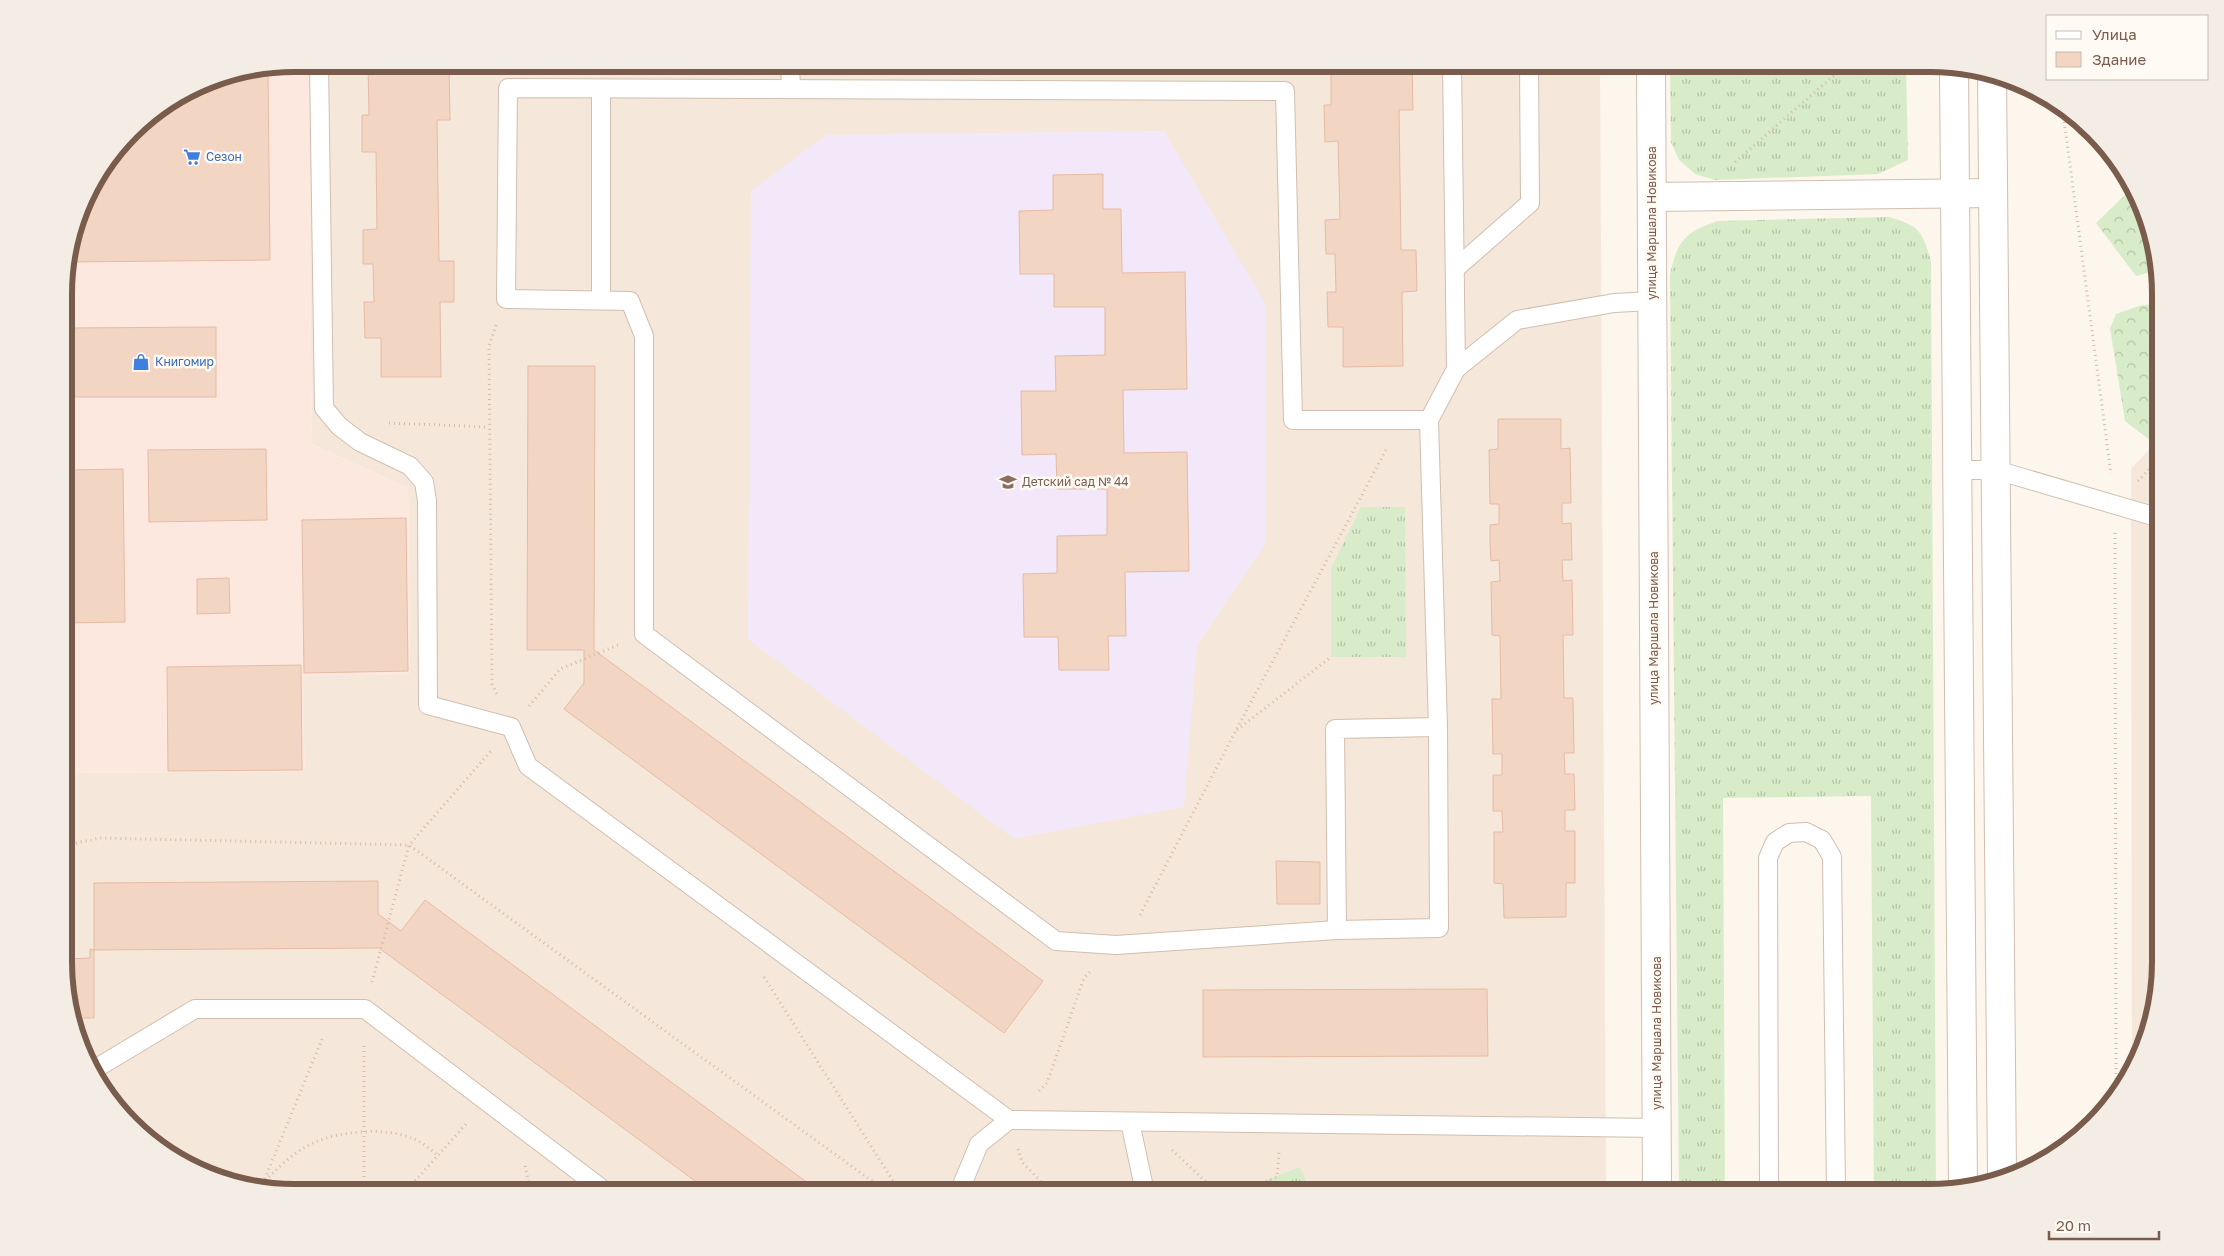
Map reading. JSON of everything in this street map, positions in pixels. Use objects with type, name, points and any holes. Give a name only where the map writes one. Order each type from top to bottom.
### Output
[{"type":"street","name":"улица Маршала Новикова","points":[[1651,72],[1658,1184]]},
{"type":"street","points":[[1954,74],[1963,1181]]},
{"type":"street","points":[[1992,81],[2002,1172]]},
{"type":"street","points":[[1652,197],[1993,193]]},
{"type":"lane","points":[[319,72],[324,408],[338,426],[360,442],[410,466],[424,482],[427,501],[428,705],[511,727],[528,766],[1009,1120],[1657,1128]]},
{"type":"lane","points":[[790,72],[791,89]]},
{"type":"lane","points":[[1452,72],[1456,369]]},
{"type":"lane","points":[[1454,269],[1530,203],[1529,72]]},
{"type":"lane","points":[[1429,420],[1293,420],[1285,91],[508,88],[506,299],[630,300],[644,336],[644,634],[1056,941],[1116,946],[1337,930],[1439,928],[1438,727],[1429,420],[1456,369],[1516,320],[1614,303],[1652,301]]},
{"type":"lane","points":[[601,89],[601,300]]},
{"type":"lane","points":[[1958,470],[1996,470],[2152,516]]},
{"type":"lane","points":[[1337,930],[1335,729],[1438,727]]},
{"type":"lane","points":[[1769,1184],[1768,858],[1775,842],[1789,833],[1806,832],[1822,840],[1832,857],[1836,1184]]},
{"type":"lane","points":[[99,1067],[195,1009],[364,1009],[595,1184]]},
{"type":"lane","points":[[962,1184],[979,1144],[1009,1120]]},
{"type":"lane","points":[[1136,1122],[1144,1184]]},
{"type":"path","points":[[1713,196],[1715,180],[1838,72]]},
{"type":"path","points":[[2064,117],[2115,505],[2116,1082]]},
{"type":"path","points":[[506,299],[489,346],[488,427],[492,684],[511,727]]},
{"type":"path","points":[[1043,1184],[1022,1162],[1009,1120],[1047,1083],[1084,978],[1135,926],[1234,732],[1401,420]]},
{"type":"path","points":[[360,442],[383,423],[488,427]]},
{"type":"path","points":[[2115,505],[2152,466]]},
{"type":"path","points":[[364,1184],[364,1009],[410,845],[560,669],[644,634]]},
{"type":"path","points":[[1234,732],[1331,657]]},
{"type":"path","points":[[72,844],[100,838],[410,845],[876,1184]]},
{"type":"path","points":[[762,974],[895,1184]]},
{"type":"path","points":[[263,1181],[335,1009]]},
{"type":"path","points":[[412,1184],[487,1102]]},
{"type":"path","points":[[1136,1122],[1207,1184]]},
{"type":"path","points":[[1258,1184],[1276,1177],[1283,1123]]},
{"type":"path","points":[[265,1182],[289,1158],[313,1143],[342,1134],[364,1132],[412,1138],[438,1156]]},
{"type":"shaded area","points":[[295,72],[308,72],[312,444],[408,488],[410,674],[303,676],[305,771],[72,773],[72,295],[74,266],[84,223],[95,196],[118,159],[159,118],[196,95],[223,84],[266,74]]},
{"type":"shaded area","points":[[308,72],[1600,72],[1606,1184],[295,1184],[266,1182],[237,1176],[196,1161],[159,1138],[118,1097],[95,1060],[84,1033],[74,990],[72,961],[72,773],[304,771],[303,675],[410,674],[408,488],[312,444]]},
{"type":"shaded area","name":"Детский сад № 44","points":[[1164,131],[1266,305],[1266,543],[1197,645],[1184,807],[1014,839],[748,639],[751,191],[826,135]]},
{"type":"shaded area","points":[[2152,447],[2152,961],[2150,990],[2144,1019],[2132,1053],[2131,469]]},
{"type":"green space","points":[[1670,72],[1906,72],[1908,160],[1878,174],[1715,180],[1695,174],[1679,160],[1671,142]]},
{"type":"green space","points":[[2075,127],[2097,149],[2078,134]]},
{"type":"green space","points":[[2126,191],[2140,223],[2150,266],[2150,272],[2136,276],[2096,223]]},
{"type":"green space","points":[[1889,217],[1907,223],[1918,231],[1922,236],[1931,261],[1936,1184],[1874,1184],[1871,796],[1723,798],[1725,1184],[1679,1184],[1670,276],[1672,264],[1679,246],[1684,240],[1698,229],[1718,221]]},
{"type":"green space","points":[[2152,304],[2152,442],[2125,421],[2110,328],[2116,314],[2142,305]]},
{"type":"green space","points":[[1361,507],[1405,507],[1406,657],[1331,657],[1331,568]]},
{"type":"green space","points":[[1300,1167],[1307,1184],[1258,1184]]},
{"type":"building","points":[[368,72],[449,72],[450,120],[437,120],[439,261],[454,261],[454,302],[440,302],[441,377],[381,377],[381,338],[365,338],[364,302],[374,302],[373,264],[363,264],[363,230],[377,229],[376,152],[362,152],[362,115],[369,115]]},
{"type":"building","points":[[1331,72],[1412,72],[1413,110],[1399,110],[1401,250],[1416,250],[1417,291],[1402,292],[1403,366],[1343,367],[1343,327],[1328,327],[1327,292],[1336,292],[1335,254],[1326,254],[1325,220],[1340,219],[1338,141],[1325,142],[1324,105],[1331,105]]},
{"type":"building","name":"Сезон","points":[[268,74],[270,260],[75,262],[84,223],[95,196],[118,159],[148,128],[159,118],[196,95],[223,84]]},
{"type":"building","points":[[1103,174],[1103,209],[1121,209],[1122,273],[1185,272],[1187,389],[1123,390],[1124,453],[1187,452],[1189,571],[1125,572],[1126,636],[1108,636],[1109,670],[1059,670],[1058,637],[1024,637],[1023,574],[1057,573],[1057,536],[1107,535],[1107,489],[1057,489],[1056,454],[1022,455],[1021,391],[1056,391],[1055,356],[1105,355],[1105,307],[1054,307],[1054,274],[1020,274],[1019,211],[1053,210],[1053,175]]},
{"type":"building","name":"Книгомир","points":[[216,327],[216,397],[72,397],[72,328]]},
{"type":"building","points":[[528,366],[595,366],[594,650],[1043,981],[1004,1033],[564,709],[584,683],[584,650],[527,650]]},
{"type":"building","points":[[1498,419],[1561,419],[1561,449],[1570,448],[1571,503],[1562,503],[1562,524],[1571,523],[1572,560],[1562,560],[1563,581],[1572,580],[1573,635],[1563,635],[1564,698],[1573,698],[1574,753],[1564,753],[1565,774],[1574,774],[1575,810],[1565,810],[1565,831],[1575,831],[1575,883],[1566,883],[1566,917],[1504,918],[1503,884],[1494,883],[1494,832],[1503,832],[1502,811],[1493,811],[1493,775],[1502,775],[1502,754],[1493,754],[1492,699],[1501,699],[1500,636],[1492,635],[1491,582],[1500,581],[1499,560],[1491,561],[1490,525],[1499,524],[1499,504],[1490,504],[1489,450],[1498,449]]},
{"type":"building","points":[[266,449],[267,520],[149,522],[148,450]]},
{"type":"building","points":[[123,469],[125,622],[72,623],[72,470]]},
{"type":"building","points":[[406,518],[408,671],[304,673],[302,520]]},
{"type":"building","points":[[229,578],[230,613],[197,614],[197,579]]},
{"type":"building","points":[[2151,591],[2152,591],[2152,643]]},
{"type":"building","points":[[301,665],[302,770],[168,771],[167,667]]},
{"type":"building","points":[[1276,861],[1320,862],[1320,904],[1277,904]]},
{"type":"building","points":[[378,881],[378,914],[401,931],[425,900],[809,1184],[699,1184],[379,948],[94,950],[94,883]]},
{"type":"building","points":[[90,949],[94,950],[94,1018],[80,1018],[74,990],[72,959],[90,958]]},
{"type":"building","points":[[1487,989],[1488,1056],[1203,1057],[1203,990]]},
{"type":"place","name":"Сезон","points":[[192,157]]},
{"type":"place","name":"Книгомир","points":[[141,362]]},
{"type":"place","name":"Детский сад № 44","points":[[1008,482]]}]
